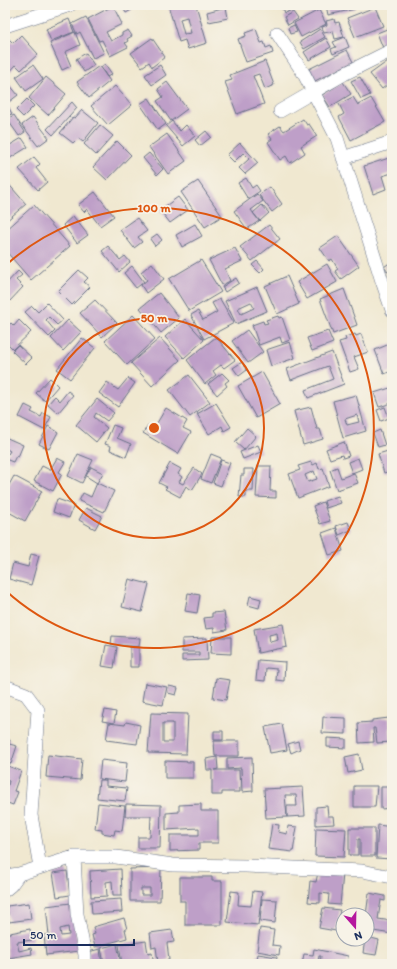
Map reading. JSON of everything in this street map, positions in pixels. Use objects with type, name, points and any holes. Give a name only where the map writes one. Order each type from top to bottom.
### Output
[{"type":"street","points":[[5,26],[70,5]]},
{"type":"street","points":[[277,33],[304,74],[337,138],[392,310]]},
{"type":"street","points":[[280,111],[344,74],[392,50]]},
{"type":"street","points":[[343,158],[392,142]]},
{"type":"street","points":[[5,686],[26,694],[38,710],[31,815],[40,867]]},
{"type":"street","points":[[74,857],[77,914],[85,956],[85,964]]},
{"type":"street","points":[[5,876],[19,874],[74,857],[116,857],[173,865],[246,866],[354,871],[392,877]]},
{"type":"street","points":[[5,890],[11,885],[19,874]]},
{"type":"building","points":[[121,5],[136,5],[137,7],[126,13]]},
{"type":"building","points":[[168,5],[196,5],[207,43],[188,49],[185,40],[179,42]],"holes":[[[187,17],[191,33],[184,34],[180,19]]]},
{"type":"building","points":[[281,5],[292,5],[293,10],[284,13]]},
{"type":"building","points":[[326,5],[354,5],[355,9],[328,15]]},
{"type":"building","points":[[113,6],[122,24],[106,32],[111,41],[128,30],[132,36],[127,39],[128,41],[125,43],[128,47],[110,56],[102,40],[99,41],[88,19]]},
{"type":"building","points":[[226,7],[228,18],[209,22],[207,12]]},
{"type":"building","points":[[375,7],[383,26],[355,37],[347,18]]},
{"type":"building","points":[[319,10],[326,24],[301,37],[294,23]]},
{"type":"building","points":[[293,12],[298,19],[288,25],[284,17]]},
{"type":"building","points":[[86,17],[104,53],[93,58],[80,32],[77,34],[72,24]]},
{"type":"building","points":[[69,19],[74,32],[51,41],[46,29]]},
{"type":"building","points":[[334,19],[335,23],[339,22],[344,37],[335,39],[333,31],[324,33],[322,27],[327,25],[326,21]]},
{"type":"building","points":[[294,25],[297,32],[290,34],[288,28]]},
{"type":"building","points":[[392,27],[392,44],[383,48],[377,33]]},
{"type":"building","points":[[256,29],[261,43],[264,42],[266,48],[271,46],[273,53],[246,62],[238,39],[246,36],[245,33]]},
{"type":"building","points":[[320,29],[325,37],[304,49],[300,42]]},
{"type":"building","points":[[75,32],[80,45],[65,52],[71,66],[62,70],[50,43]]},
{"type":"building","points":[[21,35],[38,54],[21,70],[16,65],[7,75],[5,73],[5,43],[9,39],[13,43]]},
{"type":"building","points":[[345,37],[349,47],[333,54],[331,49],[336,47],[333,42]]},
{"type":"building","points":[[152,38],[165,57],[152,67],[149,62],[142,67],[131,53]]},
{"type":"building","points":[[326,38],[331,47],[309,60],[304,52]]},
{"type":"building","points":[[347,50],[353,62],[315,81],[309,69]]},
{"type":"building","points":[[86,53],[94,65],[84,72],[76,59]]},
{"type":"building","points":[[265,61],[274,85],[265,89],[259,74],[253,76],[264,104],[237,114],[225,82],[232,80],[230,75]]},
{"type":"building","points":[[388,61],[392,66],[392,81],[382,89],[370,74]]},
{"type":"building","points":[[105,64],[112,74],[107,77],[101,67]]},
{"type":"building","points":[[33,65],[43,79],[26,91],[16,77]]},
{"type":"building","points":[[160,65],[166,75],[152,85],[145,75]]},
{"type":"building","points":[[99,66],[110,81],[89,98],[77,82]]},
{"type":"building","points":[[46,77],[66,94],[48,115],[29,98]]},
{"type":"building","points":[[360,77],[370,95],[361,99],[351,81]]},
{"type":"building","points":[[5,79],[18,95],[5,105]]},
{"type":"building","points":[[167,82],[187,109],[171,121],[157,101],[163,97],[158,89]]},
{"type":"building","points":[[343,82],[351,94],[330,107],[322,95]]},
{"type":"building","points":[[115,86],[132,105],[108,125],[91,106]]},
{"type":"building","points":[[353,97],[358,105],[371,98],[385,122],[351,140],[339,117],[344,114],[339,104]]},
{"type":"building","points":[[149,98],[166,124],[158,130],[140,104]]},
{"type":"building","points":[[27,99],[34,106],[23,117],[16,110]]},
{"type":"building","points":[[72,102],[77,108],[53,135],[47,129]]},
{"type":"building","points":[[8,106],[12,114],[5,116],[5,107]]},
{"type":"building","points":[[82,110],[98,123],[83,142],[78,138],[73,143],[60,133],[73,117],[75,118]]},
{"type":"building","points":[[14,115],[25,132],[19,136],[7,119]]},
{"type":"building","points":[[33,117],[49,138],[38,146],[22,125]]},
{"type":"building","points":[[303,119],[307,125],[309,124],[317,136],[301,146],[305,153],[290,163],[286,156],[280,160],[268,142],[272,139],[268,134],[280,126],[284,131]]},
{"type":"building","points":[[172,121],[180,131],[186,125],[195,136],[183,146],[166,126]]},
{"type":"building","points":[[100,125],[113,136],[96,155],[84,144]]},
{"type":"building","points":[[206,131],[211,137],[200,146],[195,140]]},
{"type":"building","points":[[167,134],[186,161],[168,174],[149,147]]},
{"type":"building","points":[[22,138],[28,147],[7,160],[5,158],[5,148]]},
{"type":"building","points":[[117,141],[131,155],[107,180],[93,167]]},
{"type":"building","points":[[240,143],[258,163],[245,174],[239,168],[249,159],[243,153],[234,162],[227,155]]},
{"type":"building","points":[[149,153],[163,169],[157,175],[143,158]]},
{"type":"building","points":[[34,157],[40,164],[36,168],[47,182],[38,190],[19,169]]},
{"type":"building","points":[[392,157],[392,173],[382,176],[386,189],[373,194],[364,166]]},
{"type":"building","points":[[246,178],[252,188],[256,185],[260,191],[248,199],[238,183]]},
{"type":"building","points":[[5,180],[26,204],[5,222]]},
{"type":"building","points":[[198,181],[222,216],[205,227],[181,192]]},
{"type":"building","points":[[270,187],[282,204],[272,212],[259,195]]},
{"type":"building","points":[[95,192],[114,216],[100,226],[87,209],[84,212],[78,205]]},
{"type":"building","points":[[257,194],[263,201],[251,210],[259,221],[247,229],[234,211]]},
{"type":"building","points":[[178,197],[188,210],[170,223],[160,210]]},
{"type":"building","points":[[34,205],[70,246],[31,280],[5,250],[5,231]]},
{"type":"building","points":[[262,205],[269,213],[260,221],[253,213]]},
{"type":"building","points":[[73,216],[88,235],[77,243],[63,225]]},
{"type":"building","points":[[137,218],[147,231],[138,237],[142,242],[134,248],[120,230]]},
{"type":"building","points":[[195,224],[202,236],[182,247],[176,235]]},
{"type":"building","points":[[269,225],[280,239],[252,261],[240,247]]},
{"type":"building","points":[[157,234],[162,240],[155,246],[150,239]]},
{"type":"building","points":[[338,236],[359,266],[341,279],[335,271],[338,269],[332,259],[329,261],[320,248]]},
{"type":"building","points":[[108,246],[120,260],[125,256],[130,262],[119,272],[102,251]]},
{"type":"building","points":[[235,248],[242,261],[225,269],[230,281],[222,285],[209,260]]},
{"type":"building","points":[[201,260],[221,292],[189,311],[169,279]]},
{"type":"building","points":[[257,261],[264,269],[260,273],[252,265]]},
{"type":"building","points":[[392,261],[392,277],[384,267]]},
{"type":"building","points":[[152,263],[164,279],[146,293],[141,285],[147,280],[141,272]]},
{"type":"building","points":[[327,264],[337,282],[307,299],[297,282]]},
{"type":"building","points":[[132,266],[144,282],[136,288],[124,273]]},
{"type":"building","points":[[79,270],[88,278],[84,282],[90,287],[72,305],[58,291]]},
{"type":"building","points":[[18,271],[22,275],[16,280],[23,287],[9,302],[5,299],[5,285]]},
{"type":"building","points":[[287,276],[299,304],[277,314],[265,286]]},
{"type":"building","points":[[236,278],[239,283],[225,292],[222,287]]},
{"type":"building","points":[[257,287],[267,311],[236,324],[225,301]],"holes":[[[251,302],[254,308],[241,314],[238,308]]]},
{"type":"building","points":[[344,289],[357,325],[333,334],[320,299]]},
{"type":"building","points":[[159,293],[179,318],[161,333],[140,308]]},
{"type":"building","points":[[220,299],[234,323],[204,339],[191,315],[198,311],[203,320],[217,312],[212,303]]},
{"type":"building","points":[[95,300],[117,323],[102,337],[80,313]]},
{"type":"building","points":[[47,303],[63,320],[57,325],[49,317],[46,320],[55,331],[49,337],[25,312],[32,306],[38,312]]},
{"type":"building","points":[[133,315],[155,339],[127,365],[105,341]]},
{"type":"building","points":[[278,316],[279,318],[282,317],[290,340],[282,343],[280,337],[259,345],[252,325],[263,321],[264,324],[268,323],[266,320]]},
{"type":"building","points":[[185,319],[204,340],[184,358],[165,337]]},
{"type":"building","points":[[19,320],[31,332],[13,349],[5,341],[5,329],[11,323],[14,326]]},
{"type":"building","points":[[68,320],[81,332],[63,351],[51,338]]},
{"type":"building","points":[[247,330],[263,352],[248,363],[232,341]]},
{"type":"building","points":[[328,331],[333,343],[312,351],[307,338]]},
{"type":"building","points":[[355,334],[356,336],[361,334],[368,352],[354,357],[359,369],[350,372],[339,342],[346,340],[345,337]]},
{"type":"building","points":[[216,337],[235,360],[224,368],[221,365],[213,371],[216,375],[205,384],[187,360]]},
{"type":"building","points":[[82,338],[95,348],[70,379],[57,369]]},
{"type":"building","points":[[160,338],[180,360],[152,386],[131,363]]},
{"type":"building","points":[[290,342],[295,358],[271,366],[266,350]]},
{"type":"building","points":[[392,343],[392,371],[384,374],[375,350]]},
{"type":"building","points":[[18,345],[32,358],[26,364],[12,351]]},
{"type":"building","points":[[332,352],[344,384],[308,398],[305,390],[333,379],[328,366],[291,380],[287,369]]},
{"type":"building","points":[[242,362],[247,370],[239,376],[233,368]]},
{"type":"building","points":[[262,372],[280,404],[256,418],[238,386]]},
{"type":"building","points":[[222,373],[229,380],[225,383],[227,386],[217,395],[208,384]]},
{"type":"building","points":[[189,375],[210,402],[190,417],[169,390]]},
{"type":"building","points":[[50,378],[58,386],[45,401],[36,393]]},
{"type":"building","points":[[128,378],[135,383],[118,407],[99,393],[107,382],[118,390]]},
{"type":"building","points":[[390,388],[392,403],[379,407],[374,393]]},
{"type":"building","points":[[68,391],[73,395],[58,413],[48,404],[55,396],[60,401]]},
{"type":"building","points":[[356,395],[366,431],[343,438],[333,401]],"holes":[[[357,415],[359,422],[347,425],[345,419]]]},
{"type":"building","points":[[97,399],[114,413],[107,421],[96,413],[94,417],[107,428],[96,442],[76,425]]},
{"type":"building","points":[[216,403],[231,427],[224,431],[222,426],[209,434],[197,414]]},
{"type":"building","points":[[25,405],[33,409],[31,412],[41,417],[43,413],[51,417],[44,430],[19,417]]},
{"type":"building","points":[[311,407],[317,429],[320,429],[323,439],[303,445],[294,411]]},
{"type":"building","points":[[385,407],[389,418],[381,421],[377,410]]},
{"type":"building","points":[[166,408],[187,421],[183,428],[191,432],[178,454],[143,433],[148,425],[154,428]]},
{"type":"building","points":[[113,425],[121,428],[117,438],[131,444],[126,457],[110,450],[111,446],[105,444]]},
{"type":"building","points":[[48,426],[58,432],[49,449],[39,444]]},
{"type":"building","points":[[247,428],[256,436],[244,450],[235,442]]},
{"type":"building","points":[[380,430],[385,445],[378,447],[373,433]]},
{"type":"building","points":[[5,437],[23,445],[18,457],[16,456],[13,462],[5,459],[5,452],[8,454],[10,451],[5,448]]},
{"type":"building","points":[[344,442],[349,456],[343,458],[342,455],[330,459],[326,449]]},
{"type":"building","points":[[258,445],[261,452],[243,459],[240,452]]},
{"type":"building","points":[[388,451],[392,460],[392,470],[384,473],[378,454]]},
{"type":"building","points":[[78,454],[93,460],[82,483],[68,476]]},
{"type":"building","points":[[211,454],[221,458],[211,483],[201,479]]},
{"type":"building","points":[[57,458],[65,462],[59,472],[62,474],[53,491],[34,481],[42,466],[50,470]]},
{"type":"building","points":[[358,458],[362,469],[352,473],[348,462]]},
{"type":"building","points":[[221,460],[230,463],[221,486],[213,483]]},
{"type":"building","points":[[311,462],[313,465],[317,463],[319,469],[323,468],[329,486],[298,498],[289,474],[300,470],[298,466]],"holes":[[[314,471],[317,479],[308,482],[305,475]]]},
{"type":"building","points":[[170,463],[181,469],[178,474],[182,477],[179,482],[183,484],[194,468],[202,474],[192,490],[186,486],[180,497],[165,489],[167,487],[159,483]]},
{"type":"building","points":[[258,466],[271,466],[270,491],[276,491],[276,498],[256,497]]},
{"type":"building","points":[[91,467],[103,473],[97,483],[86,476]]},
{"type":"building","points":[[337,467],[341,478],[354,473],[358,483],[337,490],[330,470]]},
{"type":"building","points":[[244,469],[254,469],[253,491],[246,491],[246,497],[239,497],[241,475],[244,475]]},
{"type":"building","points":[[14,476],[42,491],[25,521],[5,510],[5,492]]},
{"type":"building","points":[[97,483],[114,491],[104,512],[79,501],[83,493],[91,497]]},
{"type":"building","points":[[338,496],[341,503],[326,508],[324,501]]},
{"type":"building","points":[[57,499],[74,505],[69,518],[53,512]]},
{"type":"building","points":[[323,502],[330,521],[320,524],[313,506]]},
{"type":"building","points":[[86,508],[102,516],[95,529],[79,520]]},
{"type":"building","points":[[348,522],[351,530],[339,535],[336,526]]},
{"type":"building","points":[[336,528],[343,551],[329,555],[322,533]]},
{"type":"building","points":[[31,554],[39,556],[31,585],[9,579],[13,563],[28,567]]},
{"type":"building","points":[[129,579],[149,584],[142,612],[122,607]]},
{"type":"building","points":[[188,593],[200,595],[197,613],[185,611]]},
{"type":"building","points":[[250,596],[261,599],[259,608],[248,605]]},
{"type":"building","points":[[224,612],[227,630],[214,632],[214,628],[206,629],[204,618],[212,617],[212,613]]},
{"type":"building","points":[[283,624],[287,647],[258,653],[254,629]],"holes":[[[277,633],[278,640],[270,642],[269,635]]]},
{"type":"building","points":[[112,636],[140,638],[139,647],[111,644]]},
{"type":"building","points":[[212,637],[231,637],[231,654],[211,653]]},
{"type":"building","points":[[207,638],[208,660],[182,661],[182,655],[199,655],[199,652],[182,652],[182,639]]},
{"type":"building","points":[[106,645],[117,647],[114,668],[102,666]]},
{"type":"building","points":[[130,647],[139,647],[139,667],[130,667]]},
{"type":"building","points":[[258,660],[285,662],[284,681],[276,680],[277,669],[266,668],[265,681],[256,680]]},
{"type":"building","points":[[216,678],[230,680],[226,700],[213,698]]},
{"type":"building","points":[[145,683],[167,687],[163,705],[142,701]]},
{"type":"building","points":[[169,686],[178,688],[176,695],[168,693]]},
{"type":"building","points":[[105,710],[116,712],[114,723],[102,721]]},
{"type":"building","points":[[151,713],[188,714],[186,754],[148,753]],"holes":[[[163,723],[173,723],[173,742],[163,742]]]},
{"type":"building","points":[[323,717],[346,718],[346,734],[322,733]]},
{"type":"building","points":[[389,718],[391,742],[377,743],[375,728],[373,728],[374,742],[359,743],[358,723],[372,722],[372,720]]},
{"type":"building","points":[[126,722],[140,725],[137,744],[106,740],[109,723],[125,725]]},
{"type":"building","points":[[282,724],[287,750],[270,753],[265,727]]},
{"type":"building","points":[[214,731],[223,731],[223,740],[214,740]]},
{"type":"building","points":[[327,738],[346,739],[346,748],[327,747]]},
{"type":"building","points":[[5,739],[10,740],[9,744],[17,746],[11,764],[5,762]]},
{"type":"building","points":[[214,741],[239,741],[239,756],[215,756]]},
{"type":"building","points":[[298,741],[300,749],[291,753],[288,744]]},
{"type":"building","points":[[359,754],[362,770],[348,773],[345,757]]},
{"type":"building","points":[[48,755],[82,759],[80,780],[46,777]]},
{"type":"building","points":[[217,757],[218,769],[214,770],[239,770],[240,792],[222,792],[222,795],[212,795],[212,770],[207,770],[206,759]]},
{"type":"building","points":[[252,757],[253,791],[242,792],[241,768],[227,769],[227,758]]},
{"type":"building","points":[[101,760],[127,763],[125,782],[99,779]]},
{"type":"building","points":[[165,761],[193,762],[193,778],[165,778]]},
{"type":"building","points":[[5,765],[21,771],[14,791],[18,792],[13,805],[5,802],[5,784],[8,785],[9,781],[5,780]]},
{"type":"building","points":[[99,780],[106,780],[106,786],[127,788],[125,801],[97,798]]},
{"type":"building","points":[[354,786],[377,786],[375,807],[354,807]]},
{"type":"building","points":[[303,787],[305,816],[287,817],[266,818],[264,789]],"holes":[[[285,795],[296,795],[297,806],[287,806],[287,817]]]},
{"type":"building","points":[[381,787],[392,787],[392,808],[381,809]]},
{"type":"building","points":[[98,803],[125,806],[122,831],[115,830],[114,835],[102,833],[102,830],[95,829]]},
{"type":"building","points":[[126,804],[161,805],[160,848],[138,848],[138,837],[150,837],[151,816],[125,816]]},
{"type":"building","points":[[201,804],[201,811],[218,811],[218,843],[199,843],[199,850],[170,851],[170,835],[199,835],[199,828],[166,830],[166,813],[179,812],[179,805]]},
{"type":"building","points":[[327,806],[328,816],[333,816],[334,824],[316,825],[316,807]]},
{"type":"building","points":[[272,824],[279,825],[278,832],[287,834],[288,826],[297,827],[293,852],[268,849]]},
{"type":"building","points":[[378,825],[392,827],[392,859],[376,858]]},
{"type":"building","points":[[316,828],[346,829],[344,857],[315,856]]},
{"type":"building","points":[[349,828],[375,828],[375,856],[360,856],[360,839],[358,839],[358,855],[349,855]]},
{"type":"building","points":[[161,868],[160,901],[130,901],[130,869]],"holes":[[[141,888],[150,888],[150,895],[141,895]]]},
{"type":"building","points":[[121,869],[122,895],[113,895],[112,881],[106,882],[107,896],[91,897],[90,871]]},
{"type":"building","points":[[67,871],[70,895],[57,897],[53,873]]},
{"type":"building","points":[[318,872],[343,874],[340,905],[328,904],[329,894],[320,893],[320,903],[308,902],[310,881],[316,882]]},
{"type":"building","points":[[180,877],[212,877],[212,881],[222,881],[222,925],[185,925],[185,901],[180,901]]},
{"type":"building","points":[[231,891],[239,892],[238,905],[251,906],[253,891],[262,892],[258,925],[227,922]]},
{"type":"building","points":[[369,893],[385,896],[385,901],[381,900],[378,919],[392,921],[392,934],[375,931],[375,907],[367,907]]},
{"type":"building","points":[[121,899],[122,912],[92,914],[91,901]]},
{"type":"building","points":[[262,899],[277,900],[275,923],[260,921]]},
{"type":"building","points":[[29,903],[31,919],[9,922],[7,906]]},
{"type":"building","points":[[71,903],[79,951],[46,955],[44,935],[49,935],[46,906]],"holes":[[[68,927],[69,935],[61,936],[60,929]]]},
{"type":"building","points":[[323,908],[335,909],[335,931],[319,928]]},
{"type":"building","points":[[124,918],[127,929],[125,929],[127,938],[95,947],[92,935],[95,934],[93,927]]},
{"type":"building","points":[[260,928],[274,930],[272,945],[280,946],[279,955],[257,951]]},
{"type":"building","points":[[30,929],[32,940],[17,942],[19,951],[31,948],[32,954],[8,958],[5,934]]},
{"type":"building","points":[[172,930],[174,942],[167,943],[169,960],[158,962],[156,947],[152,948],[150,933]]},
{"type":"building","points":[[375,939],[379,940],[376,955],[363,953],[364,947],[375,947]]},
{"type":"building","points":[[146,941],[148,954],[152,953],[154,964],[122,964],[119,945]]},
{"type":"building","points":[[117,944],[121,964],[104,964],[101,948]]},
{"type":"building","points":[[100,949],[102,964],[90,964],[88,952]]},
{"type":"building","points":[[314,949],[348,956],[347,964],[320,964],[321,956],[319,956],[318,964],[302,964],[304,954],[313,955]]},
{"type":"building","points":[[258,954],[277,957],[276,963],[279,964],[256,964]]}]
